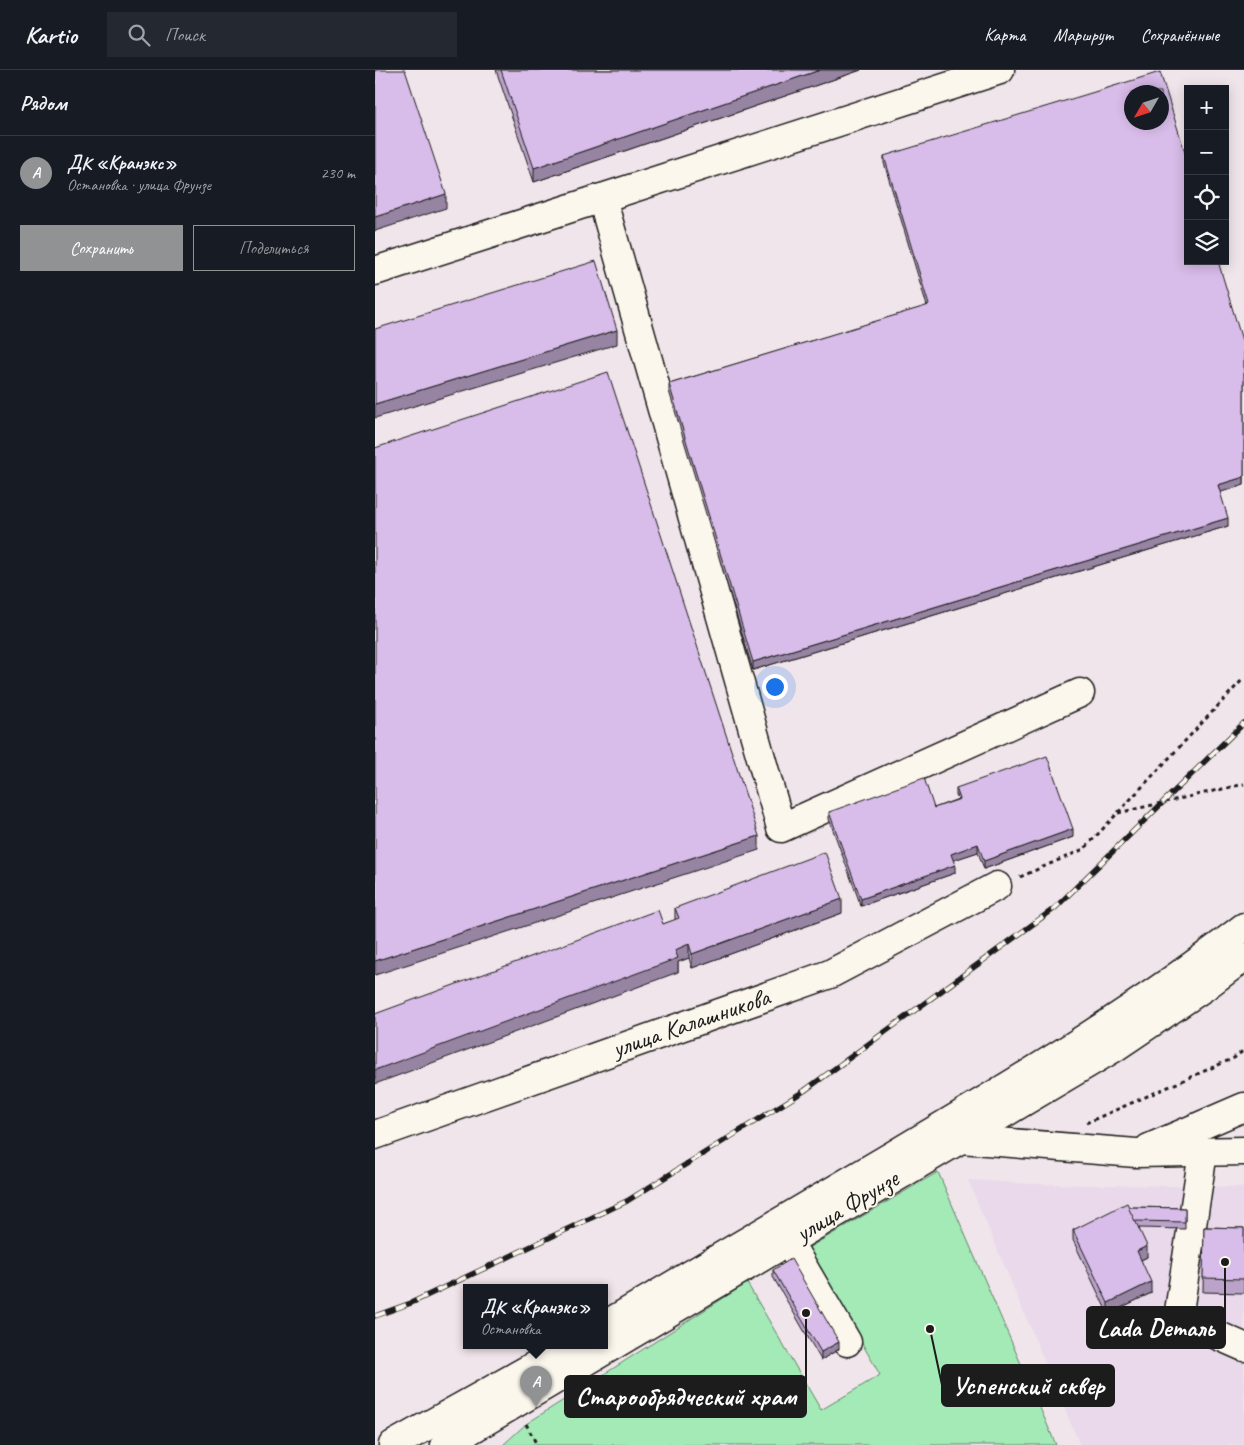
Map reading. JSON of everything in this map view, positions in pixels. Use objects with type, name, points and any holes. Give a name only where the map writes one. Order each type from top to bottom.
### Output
[{"type":"main road","points":[[375,271],[1000,70]]},
{"type":"main road","points":[[602,198],[781,828],[1080,693]]},
{"type":"main road","name":"улица Калашникова","points":[[375,1135],[829,974],[997,886]]},
{"type":"main road","name":"улица Фрунзе","points":[[608,1348],[788,1241],[955,1130],[1190,968],[1244,927]]},
{"type":"main road","name":"улица Фрунзе","points":[[608,1323],[955,1130],[1114,1048],[1203,988],[1244,957]]},
{"type":"main road","points":[[1136,1153],[1244,1107]]},
{"type":"main road","points":[[955,1130],[1136,1153],[1244,1151]]},
{"type":"main road","points":[[1203,1152],[1178,1318],[1244,1346]]},
{"type":"main road","points":[[788,1241],[847,1342]]},
{"type":"main road","points":[[393,1445],[565,1349]]},
{"type":"main road","name":"улица Фрунзе","points":[[445,1445],[606,1349]]},
{"type":"path","points":[[997,886],[1084,850],[1244,678]]},
{"type":"path","points":[[1118,813],[1244,784]]},
{"type":"path","points":[[1082,1125],[1234,1058],[1244,1050]]},
{"type":"path","points":[[526,1424],[537,1445]]},
{"type":"shaded area","points":[[968,1180],[1031,1184],[1244,1187],[1244,1445],[1080,1445]]},
{"type":"green space","points":[[938,1172],[1056,1445],[503,1445],[526,1424],[747,1283],[821,1410],[880,1375],[808,1248]]},
{"type":"building","points":[[375,70],[405,70],[446,194],[375,217]]},
{"type":"building","points":[[501,70],[820,70],[534,168]]},
{"type":"building","points":[[1160,72],[1164,85],[1124,85],[1124,130],[1169,130],[1169,101],[1184,149],[1184,265],[1219,265],[1244,347],[1244,477],[1218,485],[1228,518],[753,662],[669,384],[929,305],[884,156]]},
{"type":"building","points":[[596,261],[617,330],[375,404],[375,329]]},
{"type":"building","points":[[608,372],[759,836],[375,961],[375,448]]},
{"type":"building","points":[[1047,756],[1073,829],[984,861],[978,844],[951,854],[955,865],[861,899],[829,812],[924,778],[934,808],[960,799],[956,788]]},
{"type":"building","points":[[825,852],[842,899],[692,954],[689,944],[675,950],[678,958],[375,1070],[375,1014],[658,910],[663,924],[679,918],[675,908]]},
{"type":"building","points":[[1127,1203],[1147,1246],[1137,1251],[1151,1282],[1108,1303],[1073,1230]]},
{"type":"building","points":[[1128,1207],[1185,1208],[1185,1222],[1135,1221]]},
{"type":"building","points":[[1204,1227],[1244,1228],[1244,1279],[1203,1278]]},
{"type":"building","points":[[791,1259],[839,1342],[821,1352],[773,1270]]},
{"type":"railway","points":[[375,1316],[411,1303],[627,1201],[804,1091],[1055,908],[1244,723]]},
{"type":"place","name":"Lada Dеталь","points":[[1225,1262]]},
{"type":"place","name":"Старообрядческий храм","points":[[806,1313]]},
{"type":"place","name":"Успенский сквер","points":[[930,1329]]},
{"type":"place","name":"ДК «Кранэкс»","points":[[536,1407]]}]
